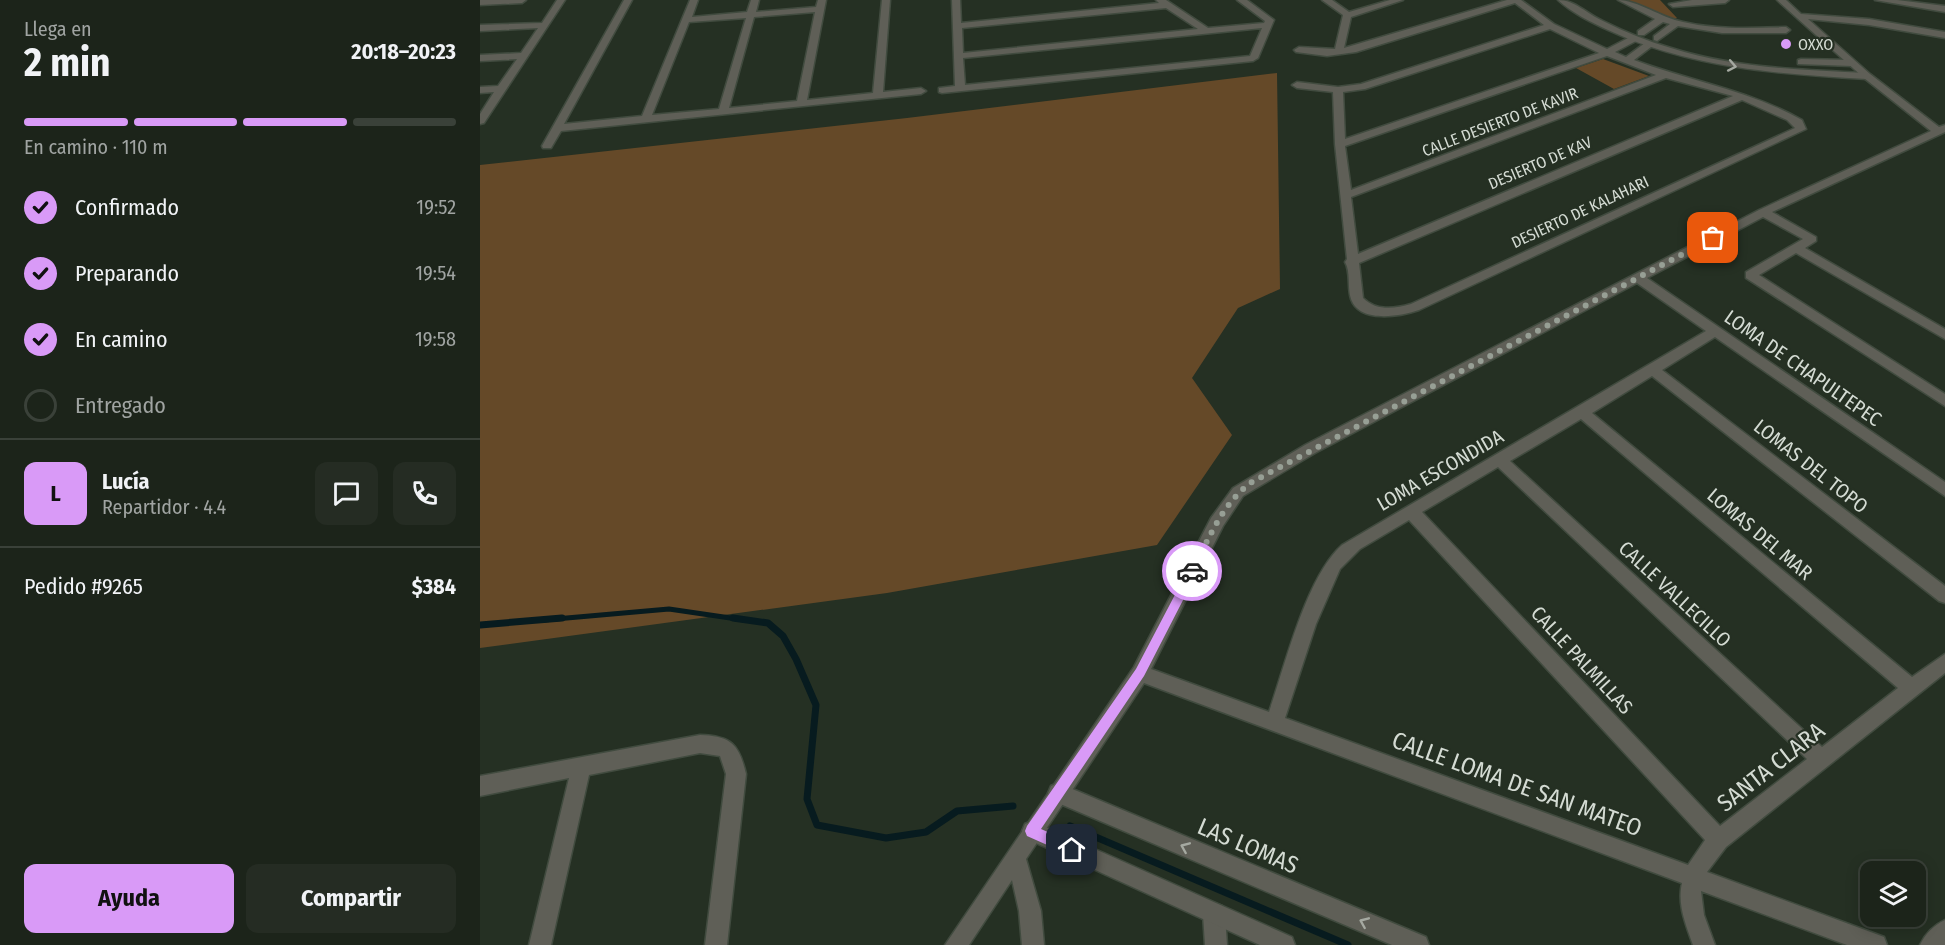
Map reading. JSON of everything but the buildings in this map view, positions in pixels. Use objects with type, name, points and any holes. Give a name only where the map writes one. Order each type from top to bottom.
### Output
[{"type":"street","points":[[480,2],[522,0]]},
{"type":"street","points":[[480,122],[561,0]]},
{"type":"street","points":[[547,146],[628,0]]},
{"type":"street","points":[[646,119],[694,0]]},
{"type":"street","points":[[723,111],[755,0]]},
{"type":"street","points":[[878,95],[886,0]]},
{"type":"street","points":[[956,0],[960,88]]},
{"type":"street","points":[[942,90],[1247,60],[1256,55],[1270,20],[1268,16],[1241,0]]},
{"type":"street","points":[[1326,0],[1347,15]]},
{"type":"street","points":[[1347,15],[1399,0]]},
{"type":"street","points":[[1299,50],[1339,52],[1516,0],[1551,26],[1607,53],[1665,75],[1742,96]]},
{"type":"street","points":[[1562,0],[1594,21],[1637,36],[1657,38],[1713,53],[1754,59],[1852,63]]},
{"type":"street","points":[[1580,0],[1648,45],[1711,62],[1757,70],[1867,75]]},
{"type":"street","points":[[1622,0],[1660,20],[1712,31],[1786,30]]},
{"type":"street","points":[[1671,2],[1725,0]]},
{"type":"street","points":[[956,945],[1140,673],[1217,522],[1238,492],[1310,449],[1763,212],[1942,129],[1852,63],[1782,0]]},
{"type":"street","points":[[1879,0],[1945,9]]},
{"type":"street","points":[[957,26],[1164,2],[1205,30]]},
{"type":"street","points":[[1671,2],[1692,25]]},
{"type":"street","points":[[684,20],[750,15],[822,5],[801,103]]},
{"type":"street","points":[[1339,52],[1347,15]]},
{"type":"street","points":[[1800,16],[1869,22],[1945,35]]},
{"type":"street","points":[[1340,144],[1607,53],[1660,20]]},
{"type":"street","points":[[480,28],[545,24]]},
{"type":"street","points":[[1626,61],[1676,24]]},
{"type":"street","points":[[958,56],[1268,25]]},
{"type":"street","points":[[1297,85],[1338,90],[1380,82],[1551,26]]},
{"type":"street","points":[[480,58],[525,56]]},
{"type":"street","name":"CALLE DESIERTO DE KAVIR","points":[[1345,196],[1665,75]]},
{"type":"street","points":[[480,90],[503,89]]},
{"type":"street","points":[[1338,90],[1340,144],[1351,262]]},
{"type":"street","points":[[557,128],[921,91]]},
{"type":"street","name":"DESIERTO DE KALAHARI","points":[[1351,262],[1357,298],[1362,305],[1371,310],[1391,313],[1415,307],[1798,132],[1801,126],[1798,122],[1742,96]]},
{"type":"street","name":"DESIERTO DE KAV","points":[[1351,262],[1742,96]]},
{"type":"street","points":[[1763,212],[1812,239],[1750,275],[1945,401]]},
{"type":"street","points":[[1796,248],[1945,335]]},
{"type":"street","name":"LOMA DE CHAPULTEPEC","points":[[1639,278],[1945,490]]},
{"type":"street","name":"LOMA ESCONDIDA","points":[[1275,721],[1310,622],[1332,567],[1340,556],[1354,544],[1582,412],[1715,331]]},
{"type":"street","name":"LOMAS DEL TOPO","points":[[1652,369],[1945,596]]},
{"type":"street","name":"LOMAS DEL MAR","points":[[1582,412],[1912,688]]},
{"type":"street","name":"CALLE VALLECILLO","points":[[1499,459],[1822,760]]},
{"type":"street","name":"CALLE PALMILLAS","points":[[1411,510],[1719,840]]},
{"type":"street","name":"SANTA CLARA","points":[[1704,945],[1693,918],[1689,898],[1693,877],[1705,855],[1719,840],[1945,662]]},
{"type":"street","name":"CALLE LOMA DE SAN MATEO","points":[[1140,673],[1876,945]]},
{"type":"street","points":[[480,786],[700,744],[718,744],[728,749],[736,774],[716,945]]},
{"type":"street","points":[[540,945],[581,767]]},
{"type":"street","name":"LAS LOMAS","points":[[1058,793],[1418,945]]},
{"type":"street","points":[[1032,831],[1284,945]]},
{"type":"street","points":[[1015,857],[1027,892],[1033,923],[1034,945]]},
{"type":"street","points":[[1214,914],[1216,945]]},
{"type":"street","points":[[1931,945],[1945,931]]},
{"type":"shaded area","points":[[1628,0],[1660,0],[1677,18],[1672,20]]},
{"type":"shaded area","points":[[1603,59],[1649,76],[1614,89],[1576,68]]},
{"type":"shaded area","points":[[1277,73],[1280,289],[1238,308],[1192,378],[1232,435],[1157,545],[887,593],[480,648],[480,165],[907,118]]},
{"type":"waterway","points":[[544,620],[669,609],[744,620]]},
{"type":"waterway","points":[[480,625],[562,618]]},
{"type":"waterway","points":[[733,618],[768,623],[783,636],[796,659],[816,705],[807,799],[817,825],[886,838],[926,832],[957,811],[1013,806]]},
{"type":"waterway","points":[[1070,826],[1348,945]]},
{"type":"way so far","points":[[1192,571],[1217,522],[1229,504],[1238,492],[1252,482],[1310,449],[1713,238]]},
{"type":"place","name":"OXXO","points":[[1786,44]]},
{"type":"route","points":[[1072,850],[1032,831],[1140,673],[1192,571]]}]
